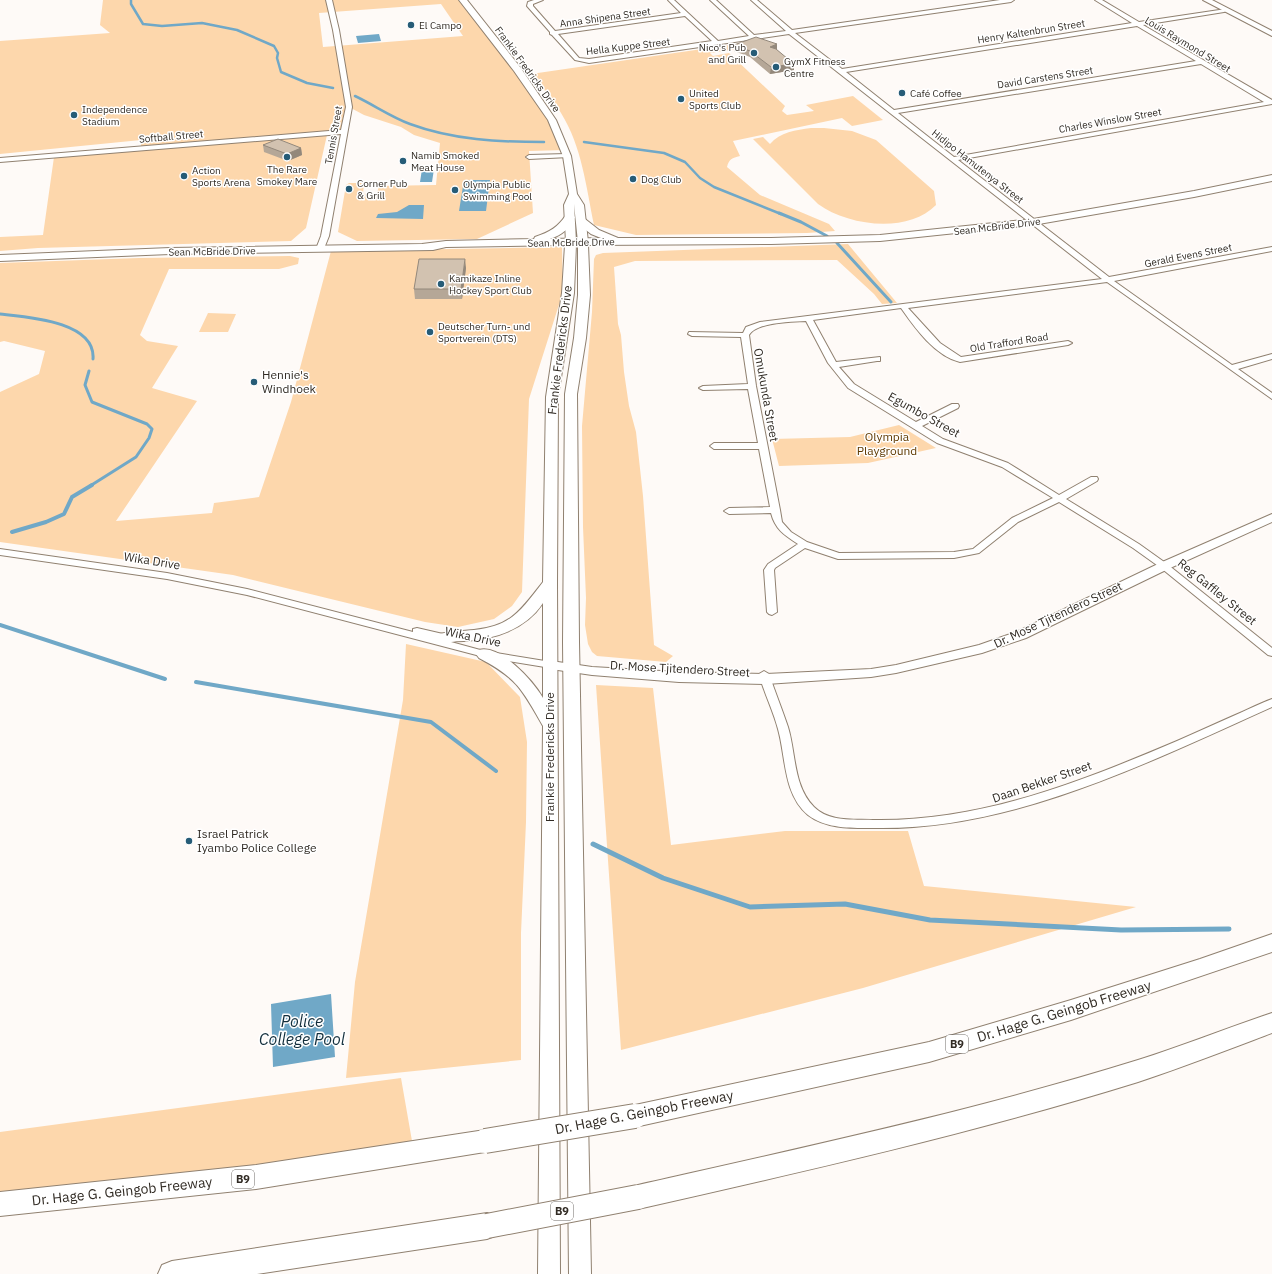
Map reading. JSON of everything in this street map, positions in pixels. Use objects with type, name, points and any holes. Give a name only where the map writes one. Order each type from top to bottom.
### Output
[{"type":"highway","name":"Dr. Hage G. Geingob Freeway","points":[[0,1204],[256,1177],[635,1116],[928,1052],[1086,1006],[1204,968],[1272,943]]},
{"type":"highway","name":"B9","points":[[172,1274],[487,1226],[638,1197],[826,1154],[996,1112],[1139,1070],[1272,1023]]},
{"type":"main road","name":"Sean McBride Drive","points":[[0,258],[87,253],[577,244],[621,241],[719,242],[880,238],[1033,222],[1194,194],[1272,178]]},
{"type":"main road","points":[[521,243],[552,235],[564,227],[570,217]]},
{"type":"main road","points":[[581,221],[595,232],[621,241]]},
{"type":"main road","name":"Sean McBride Drive","points":[[423,247],[446,244],[694,244],[719,242]]},
{"type":"main road","name":"Frankie Fredericks Drive","points":[[549,1274],[550,583],[552,397],[577,244]]},
{"type":"main road","name":"Frankie Fredericks Drive","points":[[577,244],[584,295],[571,394],[572,665],[580,1274]]},
{"type":"main road","points":[[445,637],[486,633],[502,629],[527,613],[550,583]]},
{"type":"main road","points":[[484,654],[505,665],[517,674],[530,691],[550,724]]},
{"type":"street","name":"Tennis Street","points":[[320,249],[325,236],[349,100],[344,86],[339,47],[329,0]]},
{"type":"street","name":"Frankie Fredricks Drive","points":[[463,0],[517,69],[549,115],[564,145],[573,194],[579,205],[581,221],[577,244]]},
{"type":"street","points":[[524,0],[532,2],[540,0]]},
{"type":"street","points":[[671,0],[717,43]]},
{"type":"street","points":[[713,0],[754,38]]},
{"type":"street","name":"Hidipo Hamutenya Street","points":[[754,0],[792,33],[1108,280],[1272,398]]},
{"type":"street","name":"Hella Kuppe Street","points":[[532,2],[530,6],[552,33],[577,59],[589,61],[792,33],[1011,0]]},
{"type":"street","name":"Louis Raymond Street","points":[[1098,0],[1200,62],[1271,102]]},
{"type":"street","points":[[1207,0],[1272,34]]},
{"type":"street","name":"Henry Kaltenbrun Street","points":[[840,70],[1224,10]]},
{"type":"street","name":"Anna Shipena Street","points":[[552,33],[685,14]]},
{"type":"street","name":"David Carstens Street","points":[[894,112],[1200,62]]},
{"type":"street","name":"Charles Winslow Street","points":[[952,159],[1271,102]]},
{"type":"street","name":"Softball Street","points":[[0,160],[344,132]]},
{"type":"street","points":[[529,157],[567,156]]},
{"type":"street","name":"Frankie Fredricks Drive","points":[[573,194],[569,205],[570,217],[577,244]]},
{"type":"street","name":"Gerald Evens Street","points":[[1108,280],[1272,249]]},
{"type":"street","name":"Omukunda Street","points":[[1058,498],[1051,504],[1015,520],[976,550],[966,553],[954,555],[852,557],[838,556],[804,544],[782,529],[778,523],[752,386],[745,335],[748,329],[756,326],[808,318],[1108,280]]},
{"type":"street","name":"Old Trafford Road","points":[[903,306],[914,322],[935,342],[951,356],[960,360],[1068,343]]},
{"type":"street","name":"Egumbo Street","points":[[808,318],[834,365],[844,380],[851,386],[940,441],[1004,465],[1136,546],[1164,566]]},
{"type":"street","points":[[692,334],[745,335]]},
{"type":"street","points":[[1231,368],[1272,356]]},
{"type":"street","points":[[834,365],[877,359]]},
{"type":"street","points":[[703,388],[752,386]]},
{"type":"street","points":[[915,426],[955,406]]},
{"type":"street","points":[[714,446],[763,446]]},
{"type":"street","points":[[1058,498],[1094,480]]},
{"type":"street","points":[[729,511],[775,510]]},
{"type":"street","name":"Dr. Mose Tjitendero Street","points":[[550,662],[679,677],[809,677],[871,673],[896,669],[982,649],[1021,635],[1164,566],[1272,518]]},
{"type":"street","points":[[772,612],[769,570],[771,566],[804,544]]},
{"type":"street","name":"Wika Drive","points":[[0,552],[167,576],[247,592],[484,654],[550,662]]},
{"type":"street","name":"Reg Gaffley Street","points":[[1164,566],[1272,653]]},
{"type":"street","name":"Wika Drive","points":[[298,605],[332,611],[550,662]]},
{"type":"street","name":"Daan Bekker Street","points":[[765,677],[783,730],[800,798],[809,810],[820,818],[832,822],[882,825],[912,825],[968,818],[1034,801],[1130,765],[1272,703]]},
{"type":"green space","points":[[103,0],[463,0],[549,115],[566,150],[529,151],[533,213],[477,239],[357,241],[338,232],[346,185],[349,183],[364,183],[363,194],[377,193],[379,186],[436,185],[440,143],[414,135],[401,127],[364,115],[349,107],[344,132],[141,149],[141,140],[0,154],[0,41],[110,33],[100,25]],"holes":[[[441,4],[463,36],[323,47],[319,13]]]},
{"type":"green space","points":[[757,41],[743,48],[710,53],[713,56],[729,53],[785,106],[782,111],[787,115],[814,111],[806,105],[853,96],[883,120],[852,126],[842,118],[733,141],[740,156],[731,159],[727,167],[760,195],[829,224],[835,231],[807,233],[636,235],[594,225],[586,181],[574,139],[558,108],[531,74]]},
{"type":"green space","points":[[811,128],[852,131],[876,140],[934,191],[936,205],[924,214],[910,220],[878,224],[845,218],[818,204],[753,139],[763,137],[770,144],[783,134]]},
{"type":"green space","name":"Action Sports Arena","points":[[327,135],[306,228],[291,241],[38,248],[0,251],[0,237],[43,235],[54,157]]},
{"type":"green space","points":[[848,244],[897,303],[882,304],[874,294],[837,260],[635,261],[614,267],[618,324],[621,335],[624,372],[629,406],[636,432],[643,496],[654,645],[673,656],[666,662],[597,656],[592,652],[588,644],[585,625],[586,598],[583,527],[582,426],[592,312],[594,259],[596,255],[603,253]]},
{"type":"green space","points":[[562,247],[563,292],[529,399],[522,592],[512,606],[494,619],[458,627],[425,622],[233,575],[0,542],[0,392],[39,374],[45,351],[4,341],[0,342],[0,263],[139,258],[290,256],[299,258],[298,264],[279,269],[169,269],[140,335],[147,341],[178,346],[152,388],[197,401],[116,521],[212,513],[214,503],[259,497],[291,402],[331,251]]},
{"type":"green space","points":[[208,313],[236,314],[228,332],[199,332]]},
{"type":"green space","name":"Olympia Playground","points":[[899,425],[936,448],[868,463],[779,466],[772,439],[850,437]]},
{"type":"green space","points":[[406,644],[486,662],[520,697],[527,742],[526,822],[521,933],[521,1060],[346,1078],[355,982],[403,700]]},
{"type":"green space","points":[[596,685],[653,688],[671,845],[785,831],[908,831],[924,886],[1136,907],[863,988],[621,1050]]},
{"type":"green space","points":[[401,1078],[412,1141],[251,1169],[0,1192],[0,1132]]},
{"type":"water","points":[[379,34],[381,41],[358,43],[356,36]]},
{"type":"water","points":[[422,169],[434,169],[432,182],[420,182]]},
{"type":"water","points":[[464,180],[490,180],[486,211],[459,211]]},
{"type":"water","points":[[409,205],[424,205],[423,219],[376,218],[378,214],[397,212]]},
{"type":"water","name":"Police College Pool","points":[[331,994],[335,1057],[273,1067],[271,1004]]},
{"type":"building","points":[[756,37],[777,44],[770,47],[776,49],[794,64],[771,67],[750,51],[734,45]]},
{"type":"building","points":[[278,139],[301,148],[287,154],[263,145]]},
{"type":"building","name":"Kamikaze Inline Hockey Sport Club","points":[[419,259],[465,259],[461,289],[414,289]]},
{"type":"waterway","points":[[131,0],[131,4],[143,24],[162,26],[202,23],[237,30],[274,46],[278,53],[277,58],[281,72],[307,83],[333,88]]},
{"type":"waterway","points":[[355,96],[403,121],[443,134],[493,141],[544,142]]},
{"type":"waterway","points":[[584,142],[664,153],[685,162],[700,178],[714,187],[781,214]]},
{"type":"waterway","points":[[779,213],[801,222],[827,236]]},
{"type":"waterway","points":[[837,243],[891,302]]},
{"type":"waterway","points":[[0,314],[58,323],[72,329],[84,336],[91,346],[93,359]]},
{"type":"waterway","points":[[89,371],[85,385],[92,402],[147,424],[152,429],[149,438],[136,457],[90,486]]},
{"type":"waterway","points":[[12,532],[46,522],[64,514],[72,497],[92,485]]},
{"type":"waterway","points":[[0,625],[165,679]]},
{"type":"waterway","points":[[196,682],[431,722],[496,771]]},
{"type":"waterway","points":[[593,844],[663,878],[750,907],[845,904],[930,920],[1121,930],[1229,929]]},
{"type":"place","name":"El Campo","points":[[411,25]]},
{"type":"place","name":"Nico's Pub and Grill","points":[[754,53]]},
{"type":"place","name":"GymX Fitness Centre","points":[[776,67]]},
{"type":"place","name":"Café Coffee","points":[[902,93]]},
{"type":"place","name":"United Sports Club","points":[[681,99]]},
{"type":"place","name":"Independence Stadium","points":[[74,115]]},
{"type":"place","name":"The Rare Smokey Mare","points":[[287,157]]},
{"type":"place","name":"Namib Smoked Meat House","points":[[403,161]]},
{"type":"place","name":"Action Sports Arena","points":[[184,176]]},
{"type":"place","name":"Dog Club","points":[[633,179]]},
{"type":"place","name":"Corner Pub & Grill","points":[[349,189]]},
{"type":"place","name":"Olympia Public Swimming Pool","points":[[455,190]]},
{"type":"place","name":"Kamikaze Inline Hockey Sport Club","points":[[441,284]]},
{"type":"place","name":"Deutscher Turn- und Sportverein (DTS)","points":[[430,332]]},
{"type":"place","name":"Hennie's Windhoek","points":[[254,382]]},
{"type":"place","name":"Israel Patrick Iyambo Police College","points":[[189,841]]}]
